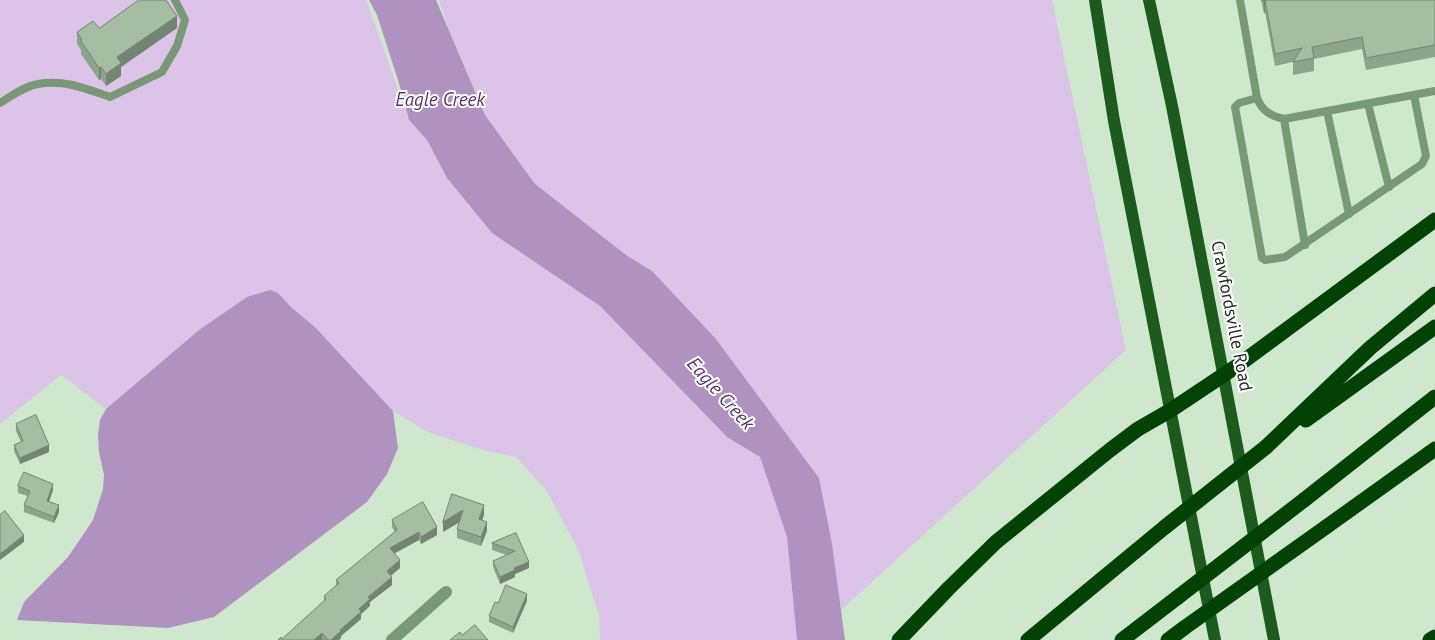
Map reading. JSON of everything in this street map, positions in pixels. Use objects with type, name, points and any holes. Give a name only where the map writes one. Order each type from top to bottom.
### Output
[{"type":"highway","points":[[902,636],[996,542],[1110,450],[1138,429],[1171,410],[1224,374],[1435,220]]},
{"type":"highway","points":[[1266,447],[1370,348],[1435,294]]},
{"type":"highway","points":[[1028,640],[1266,447],[1435,327]]},
{"type":"highway","points":[[1122,640],[1435,397]]},
{"type":"highway","points":[[1168,640],[1435,449]]},
{"type":"highway","points":[[1430,640],[1435,637]]},
{"type":"main road","points":[[1095,0],[1114,121],[1214,640]]},
{"type":"main road","name":"Crawfordsville Road","points":[[1149,0],[1172,106],[1274,640]]},
{"type":"street","points":[[392,640],[446,592]]},
{"type":"lane","points":[[0,103],[38,84],[72,84],[110,97],[162,72],[177,46],[185,20],[174,0]]},
{"type":"lane","points":[[1240,0],[1257,98],[1265,111],[1272,116],[1284,119],[1435,92]]},
{"type":"lane","points":[[1257,98],[1239,103],[1235,107],[1262,258],[1265,260],[1281,259],[1305,245],[1422,164],[1426,156],[1414,95]]},
{"type":"lane","points":[[1368,104],[1389,187]]},
{"type":"lane","points":[[1327,111],[1349,214]]},
{"type":"lane","points":[[1284,119],[1305,245]]},
{"type":"shaded area","points":[[0,0],[366,0],[409,120],[427,140],[447,178],[492,233],[600,306],[727,437],[760,457],[787,537],[797,640],[600,640],[599,616],[578,549],[546,490],[516,457],[483,450],[428,432],[393,411],[315,327],[292,308],[278,293],[247,297],[199,330],[106,409],[61,375],[0,424]]},
{"type":"shaded area","points":[[439,0],[1052,0],[1126,350],[841,610],[819,478],[716,339],[535,184],[485,115],[450,32]]},
{"type":"water","name":"Eagle Creek","points":[[369,0],[436,0],[485,115],[535,184],[626,255],[652,271],[716,339],[819,478],[832,544],[845,640],[797,640],[787,537],[760,457],[727,437],[600,306],[492,233],[447,178],[427,140],[409,120],[377,15]]},
{"type":"water","points":[[270,290],[278,293],[292,308],[315,327],[393,411],[398,448],[387,474],[367,502],[214,617],[168,628],[17,620],[24,602],[68,557],[93,520],[103,489],[104,475],[99,452],[98,435],[100,420],[106,409],[199,330],[247,297]]},
{"type":"building","points":[[139,0],[166,0],[177,16],[117,57],[121,63],[106,74],[101,67],[99,68],[77,32],[93,21],[99,28]]},
{"type":"building","points":[[1265,0],[1435,0],[1435,45],[1366,58],[1362,37],[1312,47],[1314,58],[1293,62],[1302,48],[1275,54]]},
{"type":"building","points":[[36,415],[49,445],[20,458],[14,445],[23,441],[16,424]]},
{"type":"building","points":[[24,472],[53,484],[47,501],[59,505],[54,517],[24,505],[30,491],[18,486]]},
{"type":"building","points":[[452,494],[484,505],[479,519],[487,522],[481,537],[457,529],[463,510],[443,522]]},
{"type":"building","points":[[423,502],[437,527],[421,537],[419,532],[390,548],[400,560],[387,571],[392,577],[368,597],[370,599],[359,609],[361,612],[331,640],[328,640],[322,633],[314,640],[278,640],[281,637],[282,639],[326,599],[324,596],[339,583],[336,580],[397,530],[392,520]]},
{"type":"building","points":[[5,511],[24,535],[0,554],[0,515]]},
{"type":"building","points":[[516,533],[529,562],[514,568],[515,570],[500,577],[493,561],[515,551],[492,543]]},
{"type":"building","points":[[506,585],[527,594],[513,627],[489,616],[495,602],[498,603]]},
{"type":"building","points":[[475,625],[488,640],[450,640],[460,632],[462,635]]}]
